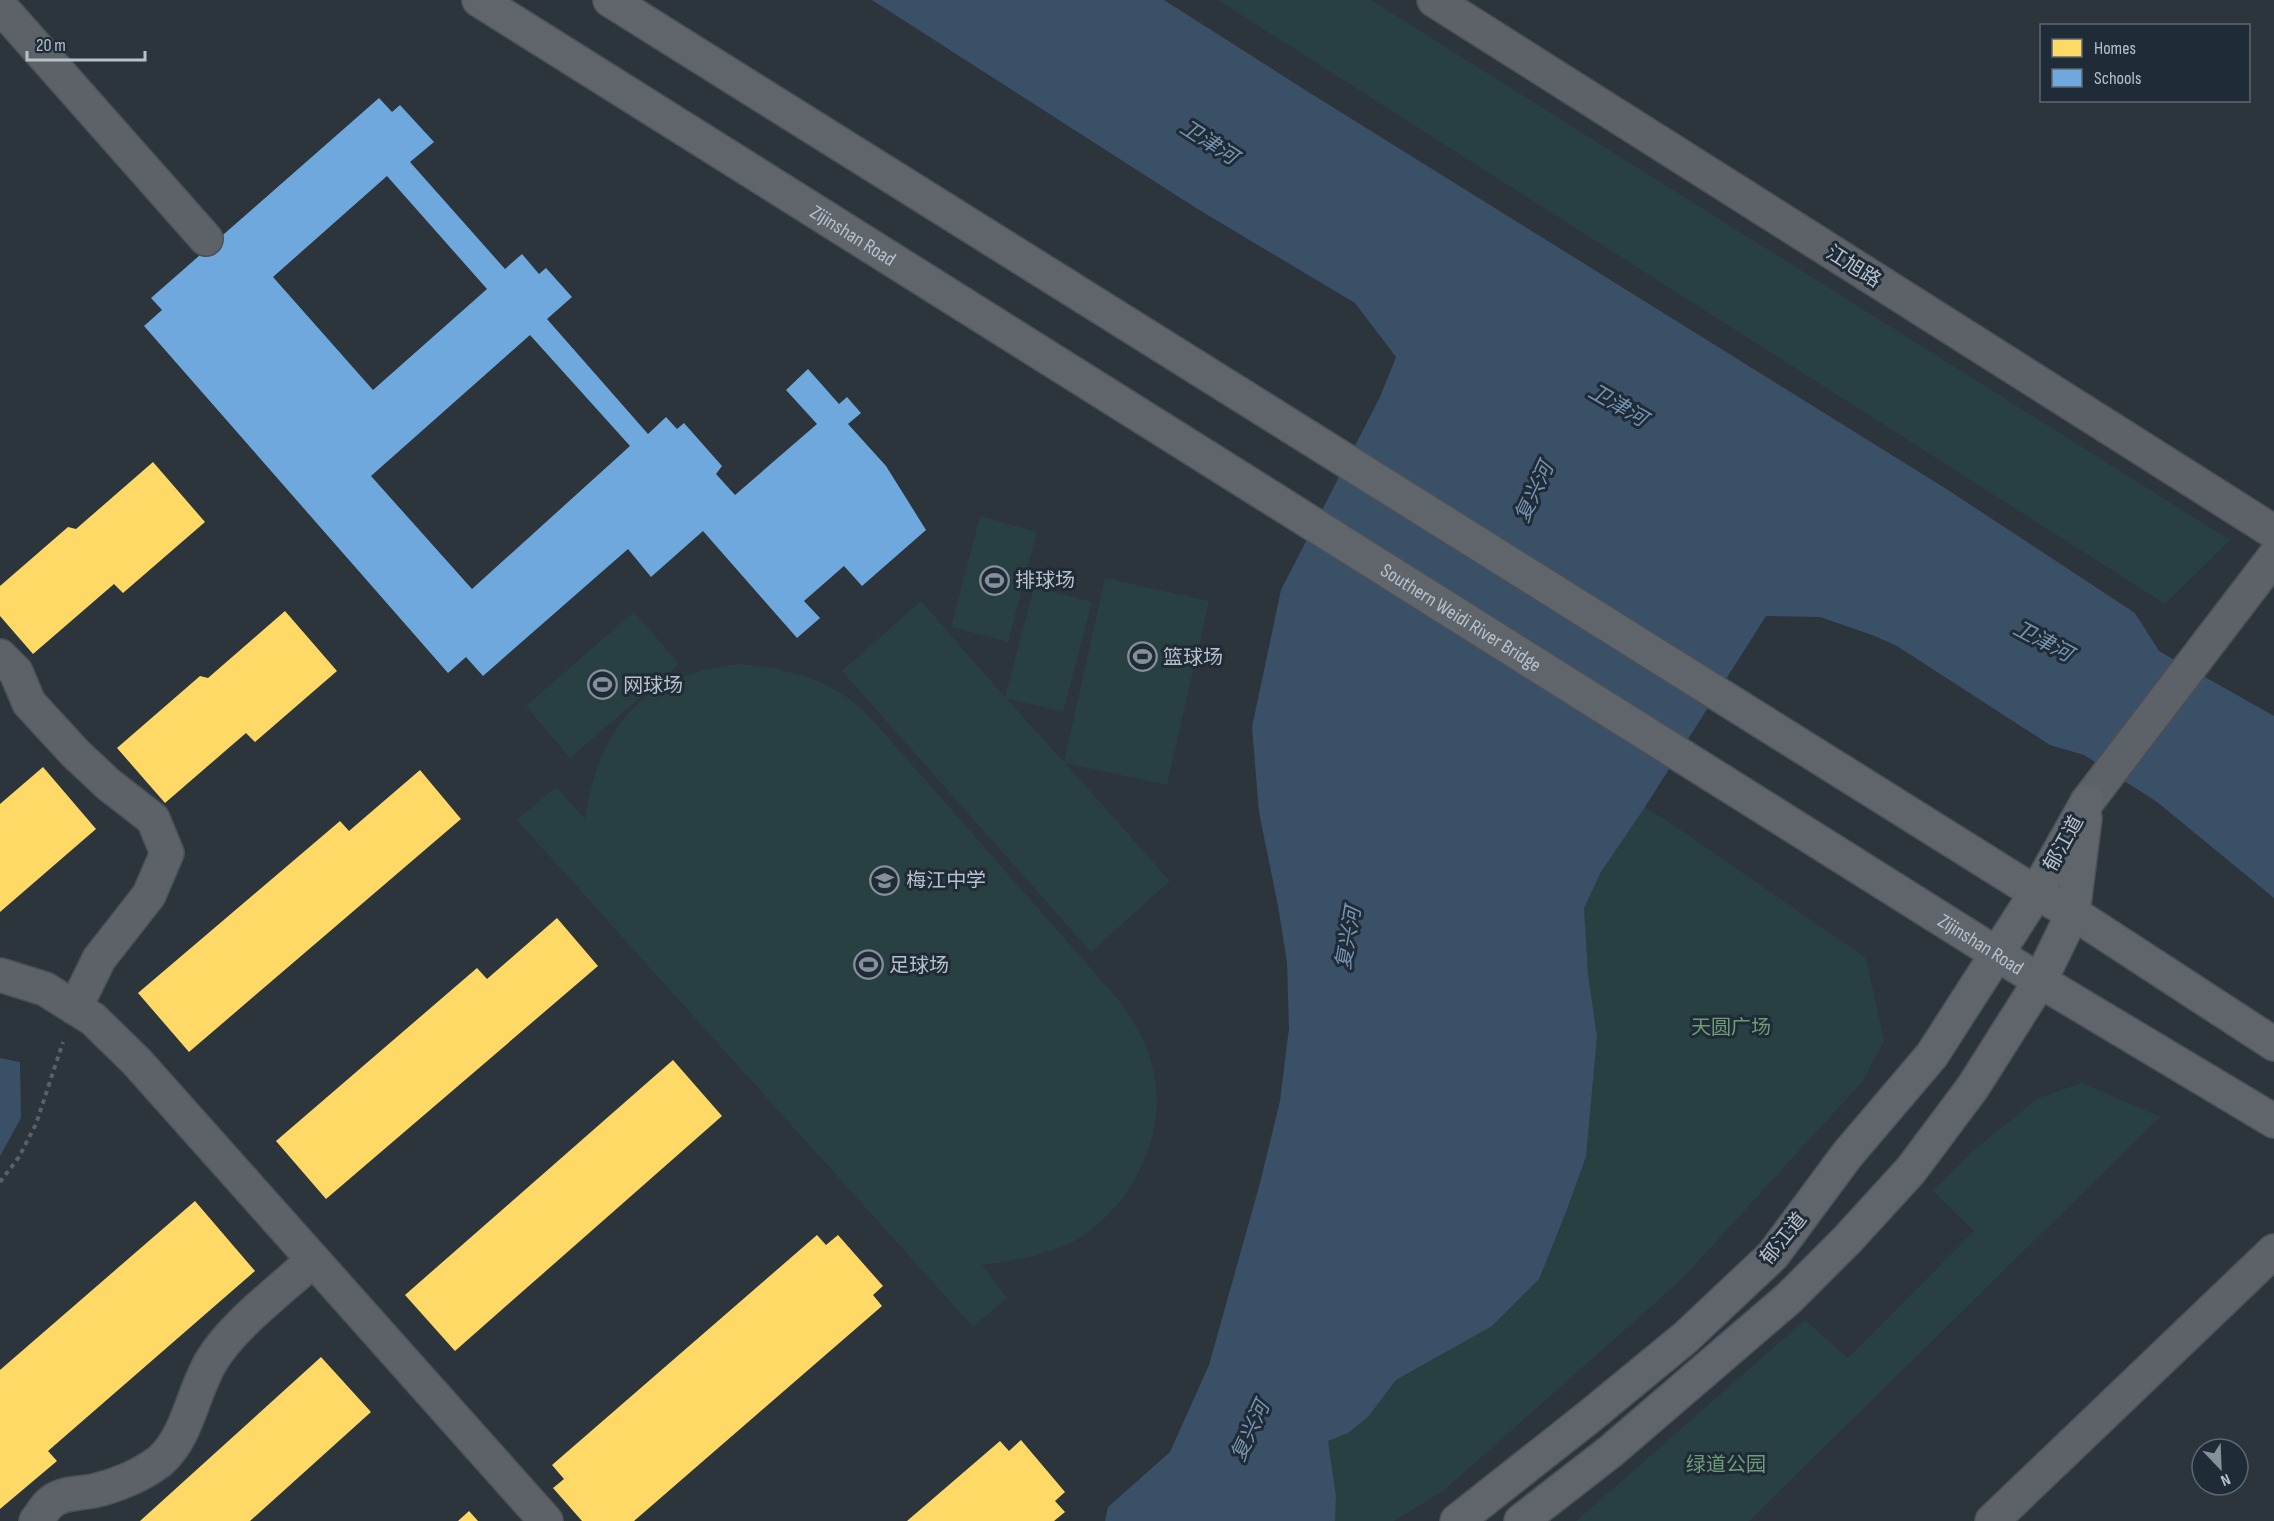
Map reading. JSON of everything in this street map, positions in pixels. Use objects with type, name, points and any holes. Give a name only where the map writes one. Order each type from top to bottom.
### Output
[{"type":"main road","name":"Zijinshan Road","points":[[479,0],[1230,470]]},
{"type":"main road","points":[[610,0],[1729,701],[2073,913],[2274,1044]]},
{"type":"main road","name":"Southern Weidi River Bridge","points":[[1230,470],[1693,760]]},
{"type":"main road","name":"Zijinshan Road","points":[[1693,760],[2040,981],[2274,1121]]},
{"type":"main road","name":"郁江道","points":[[1458,1520],[1686,1337],[1773,1255],[1847,1155],[1932,1055],[2036,892],[2087,802]]},
{"type":"main road","name":"郁江道","points":[[1521,1521],[1611,1451],[1789,1298],[1847,1240],[1911,1170],[1973,1087],[2040,981],[2073,913],[2087,802]]},
{"type":"street","name":"江旭路","points":[[1434,0],[2274,532]]},
{"type":"street","points":[[0,6],[206,239]]},
{"type":"street","points":[[2087,802],[2274,557]]},
{"type":"street","points":[[0,656],[16,672],[29,703],[75,753],[108,784],[153,819],[167,853],[149,895],[99,959],[75,1008]]},
{"type":"street","points":[[0,975],[45,989],[93,1018],[137,1062],[546,1521]]},
{"type":"street","points":[[1992,1521],[2274,1251]]},
{"type":"street","points":[[36,1521],[51,1502],[73,1492],[93,1491],[117,1483],[140,1474],[160,1460],[176,1443],[213,1358],[234,1332],[313,1260]]},
{"type":"path","points":[[0,1182],[19,1157],[36,1124],[75,1008]]},
{"type":"green space","points":[[1218,0],[1371,0],[2230,540],[2165,604]]},
{"type":"green space","name":"排球场","points":[[980,516],[1037,532],[1008,642],[951,627]]},
{"type":"green space","points":[[1105,578],[1209,601],[1167,785],[1065,763],[1170,881],[1091,952],[842,671],[921,601],[1005,697],[1034,587],[1092,602],[1063,712],[1006,698],[1064,762]]},
{"type":"green space","name":"网球场","points":[[634,612],[679,664],[570,758],[526,706]]},
{"type":"green space","points":[[739,664],[766,667],[808,677],[848,698],[870,717],[1122,1004],[1138,1031],[1151,1061],[1156,1084],[1156,1107],[1153,1131],[1138,1175],[1110,1212],[1077,1240],[1040,1254],[982,1265],[1007,1298],[973,1327],[517,820],[556,787],[585,819],[601,757],[631,710],[652,693],[676,679],[705,670]]},
{"type":"green space","name":"天圆广场","points":[[1645,807],[1866,958],[1884,1041],[1862,1082],[1680,1281],[1443,1491],[1394,1521],[1335,1521],[1336,1496],[1328,1441],[1348,1433],[1368,1417],[1396,1380],[1443,1354],[1566,1212],[1586,1157],[1597,1037],[1588,974],[1584,908],[1601,872]]},
{"type":"green space","name":"绿道公园","points":[[2082,1083],[2160,1117],[1749,1521],[1576,1521],[1805,1320],[1848,1358],[1974,1231],[1933,1191],[1974,1150],[2038,1098]]},
{"type":"water","points":[[872,0],[1164,0],[1948,490],[2135,613],[2159,651],[2274,716],[2274,898],[2157,802],[2084,755],[2050,745],[1897,646],[1820,617],[1766,616],[1601,872],[1584,908],[1588,974],[1597,1037],[1586,1157],[1539,1279],[1492,1326],[1396,1380],[1368,1417],[1348,1433],[1328,1441],[1336,1496],[1335,1521],[1105,1521],[1108,1507],[1170,1452],[1209,1365],[1260,1183],[1280,1101],[1289,1028],[1287,962],[1259,812],[1252,727],[1281,590],[1380,397],[1396,357],[1355,303],[1196,208]]},
{"type":"water","points":[[0,1058],[20,1062],[21,1118],[0,1156]]},
{"type":"building: Homes","points":[[153,462],[205,522],[123,593],[114,584],[33,654],[0,616],[0,586],[68,527],[76,529]]},
{"type":"building: Homes","points":[[285,611],[337,671],[255,742],[246,733],[165,803],[117,748],[200,676],[208,678]]},
{"type":"building: Homes","points":[[43,767],[96,829],[0,912],[0,804]]},
{"type":"building: Homes","points":[[420,770],[461,819],[189,1052],[138,993],[340,821],[349,831]]},
{"type":"building: Homes","points":[[557,918],[598,966],[326,1199],[276,1141],[477,968],[487,979]]},
{"type":"building: Homes","points":[[673,1060],[722,1116],[455,1351],[405,1295]]},
{"type":"building: Homes","points":[[195,1201],[255,1271],[48,1451],[57,1461],[0,1509],[0,1370]]},
{"type":"building: Homes","points":[[817,1235],[826,1245],[838,1235],[883,1286],[873,1295],[882,1306],[634,1521],[582,1521],[553,1488],[564,1479],[552,1465]]},
{"type":"building: Homes","points":[[321,1357],[371,1412],[250,1521],[140,1521]]},
{"type":"building: Homes","points":[[1021,1440],[1065,1492],[1055,1501],[1065,1512],[1054,1521],[907,1521],[1000,1441],[1009,1451]]},
{"type":"building: Homes","points":[[469,1511],[478,1521],[458,1521]]},
{"type":"building: Schools","points":[[379,98],[392,112],[400,105],[434,142],[410,162],[505,269],[522,254],[539,274],[546,268],[572,297],[547,319],[648,434],[666,417],[677,429],[684,423],[722,466],[716,474],[735,495],[817,424],[786,390],[808,369],[839,404],[847,397],[861,413],[848,424],[886,466],[926,530],[862,586],[844,566],[804,601],[820,618],[797,638],[703,531],[651,577],[628,549],[483,676],[466,657],[448,673],[144,326],[162,310],[151,298]],"holes":[[[387,176],[487,289],[373,390],[273,277]],[[530,335],[630,446],[472,589],[371,476]]]},
{"type":"place","name":"排球场","points":[[994,580]]},
{"type":"place","name":"篮球场","points":[[1142,657]]},
{"type":"place","name":"网球场","points":[[602,685]]},
{"type":"place","name":"梅江中学","points":[[885,880]]},
{"type":"place","name":"足球场","points":[[868,965]]},
{"type":"water label","name":"卫津河","points":[[1209,142]]},
{"type":"water label","name":"卫津河","points":[[1618,405]]},
{"type":"water label","name":"复兴河","points":[[1534,492]]},
{"type":"water label","name":"卫津河","points":[[2043,641]]},
{"type":"water label","name":"复兴河","points":[[1348,938]]},
{"type":"water label","name":"复兴河","points":[[1250,1431]]}]
